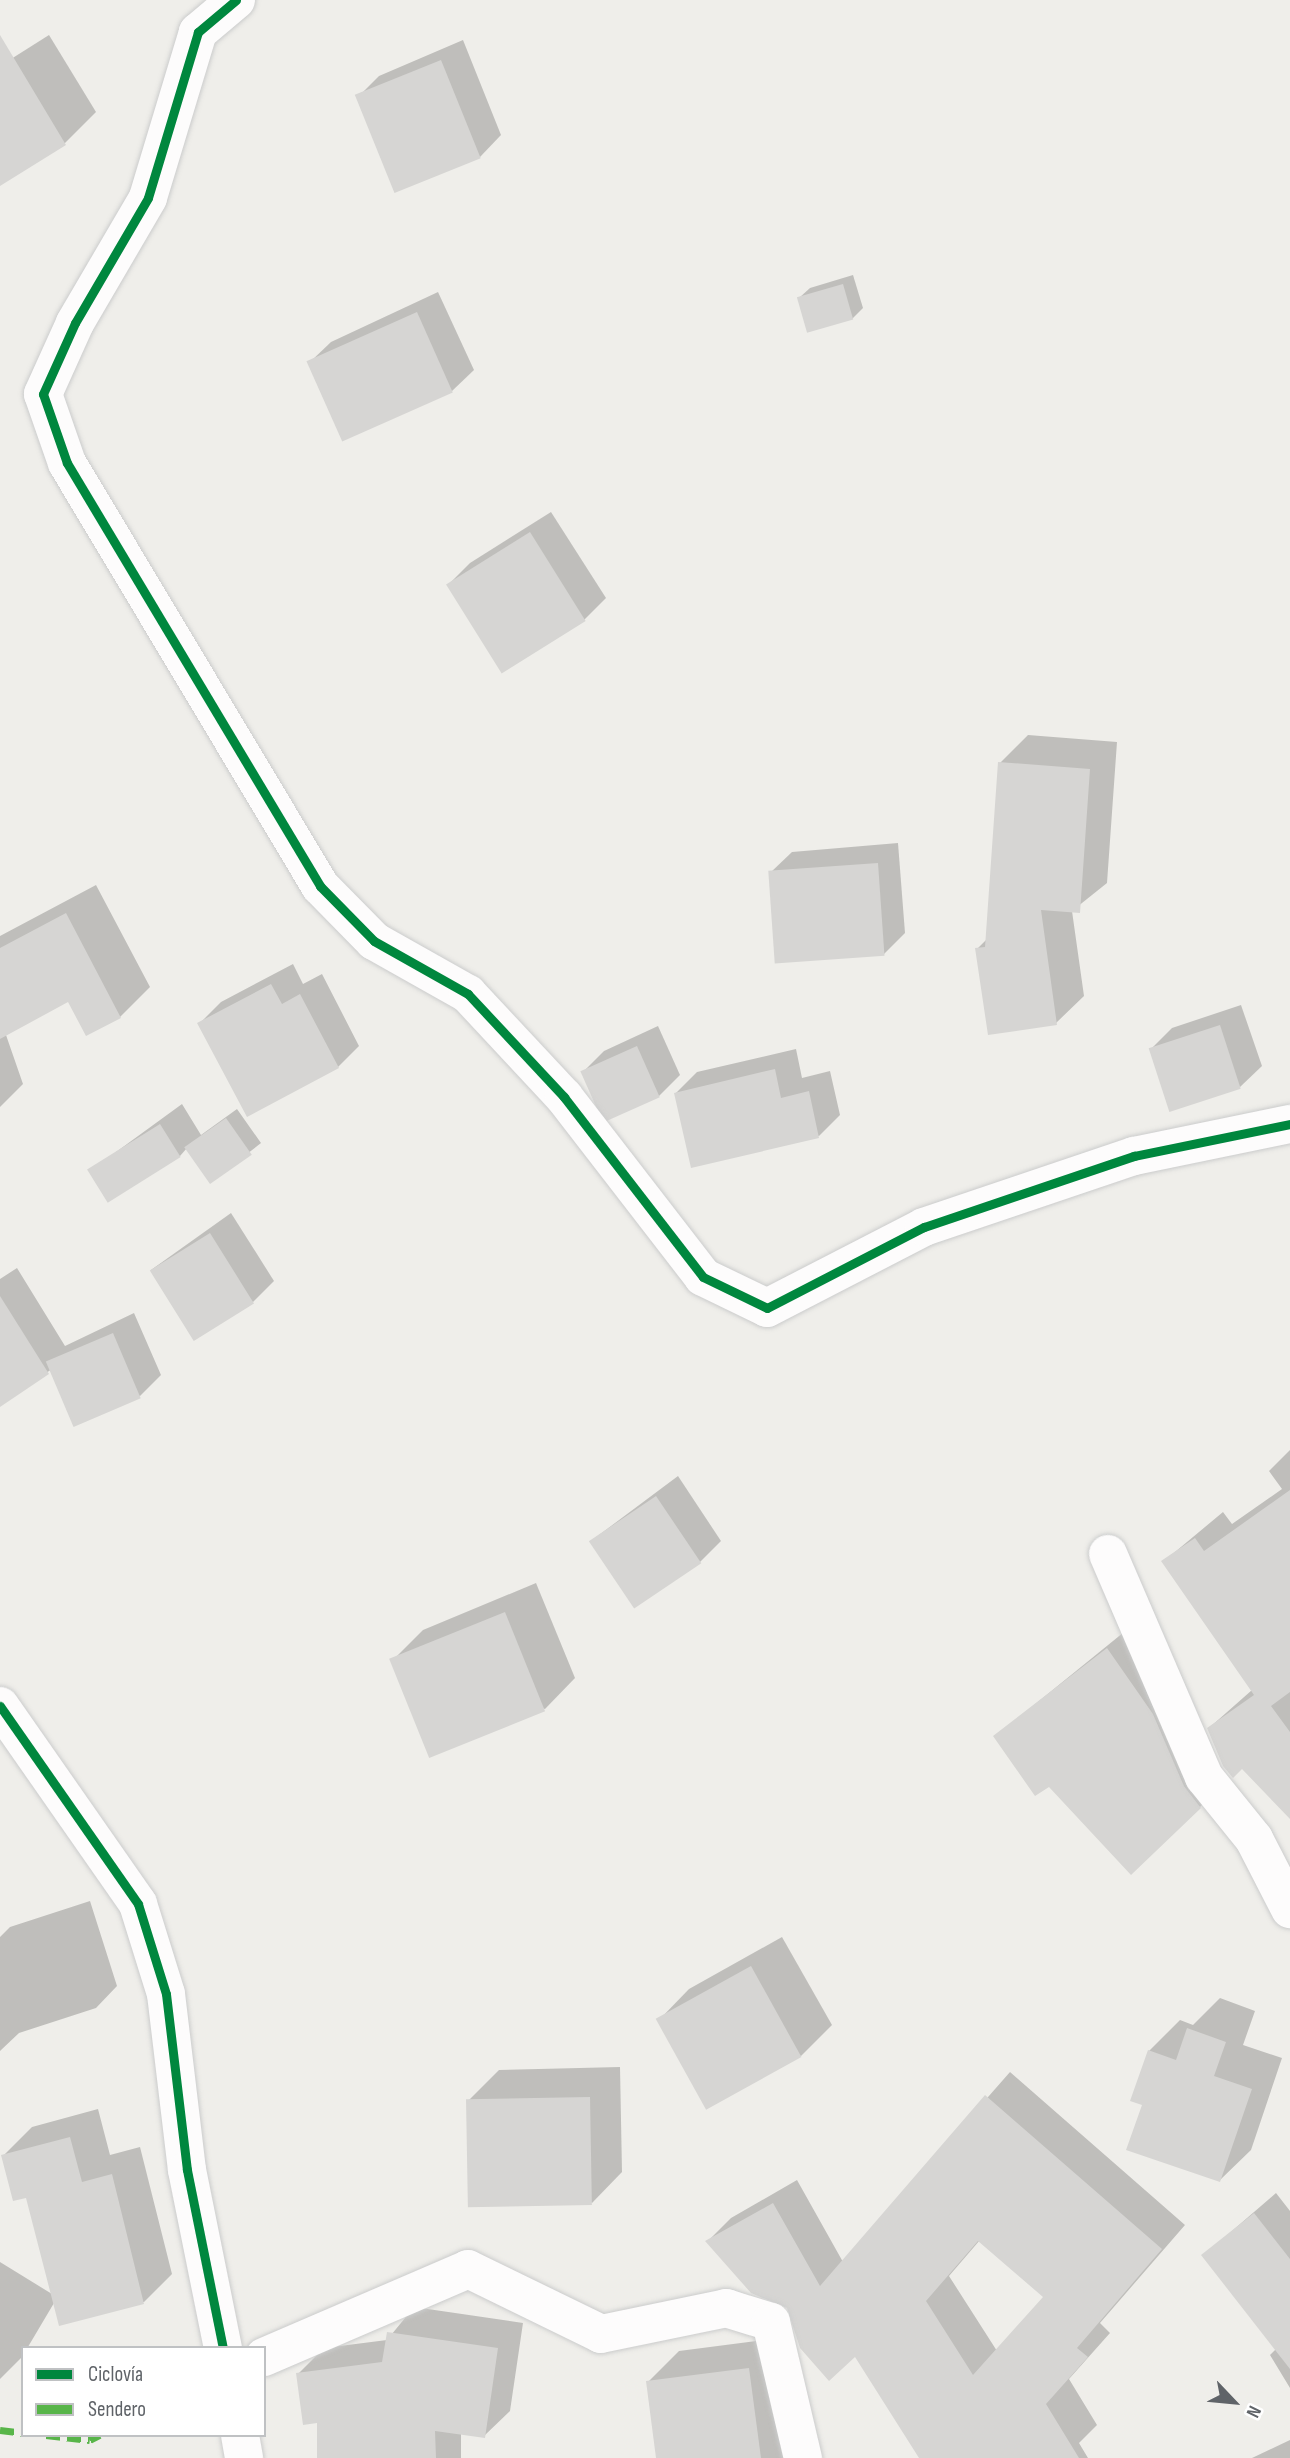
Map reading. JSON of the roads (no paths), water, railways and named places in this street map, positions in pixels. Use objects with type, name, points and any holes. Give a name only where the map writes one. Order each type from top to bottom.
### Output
[{"type":"street","points":[[236,0],[198,33],[149,198],[75,323],[43,394],[67,463],[320,886],[374,941],[468,994],[564,1097],[703,1276],[767,1308],[924,1227],[1134,1156],[1290,1124]]},
{"type":"street","points":[[1108,1554],[1204,1777],[1254,1839],[1290,1909]]},
{"type":"street","points":[[0,1706],[138,1904],[166,1994],[187,2169],[222,2346]]},
{"type":"street","points":[[266,2356],[468,2269],[601,2334],[726,2308],[771,2322],[803,2458]]},
{"type":"street","points":[[240,2437],[244,2458]]}]
